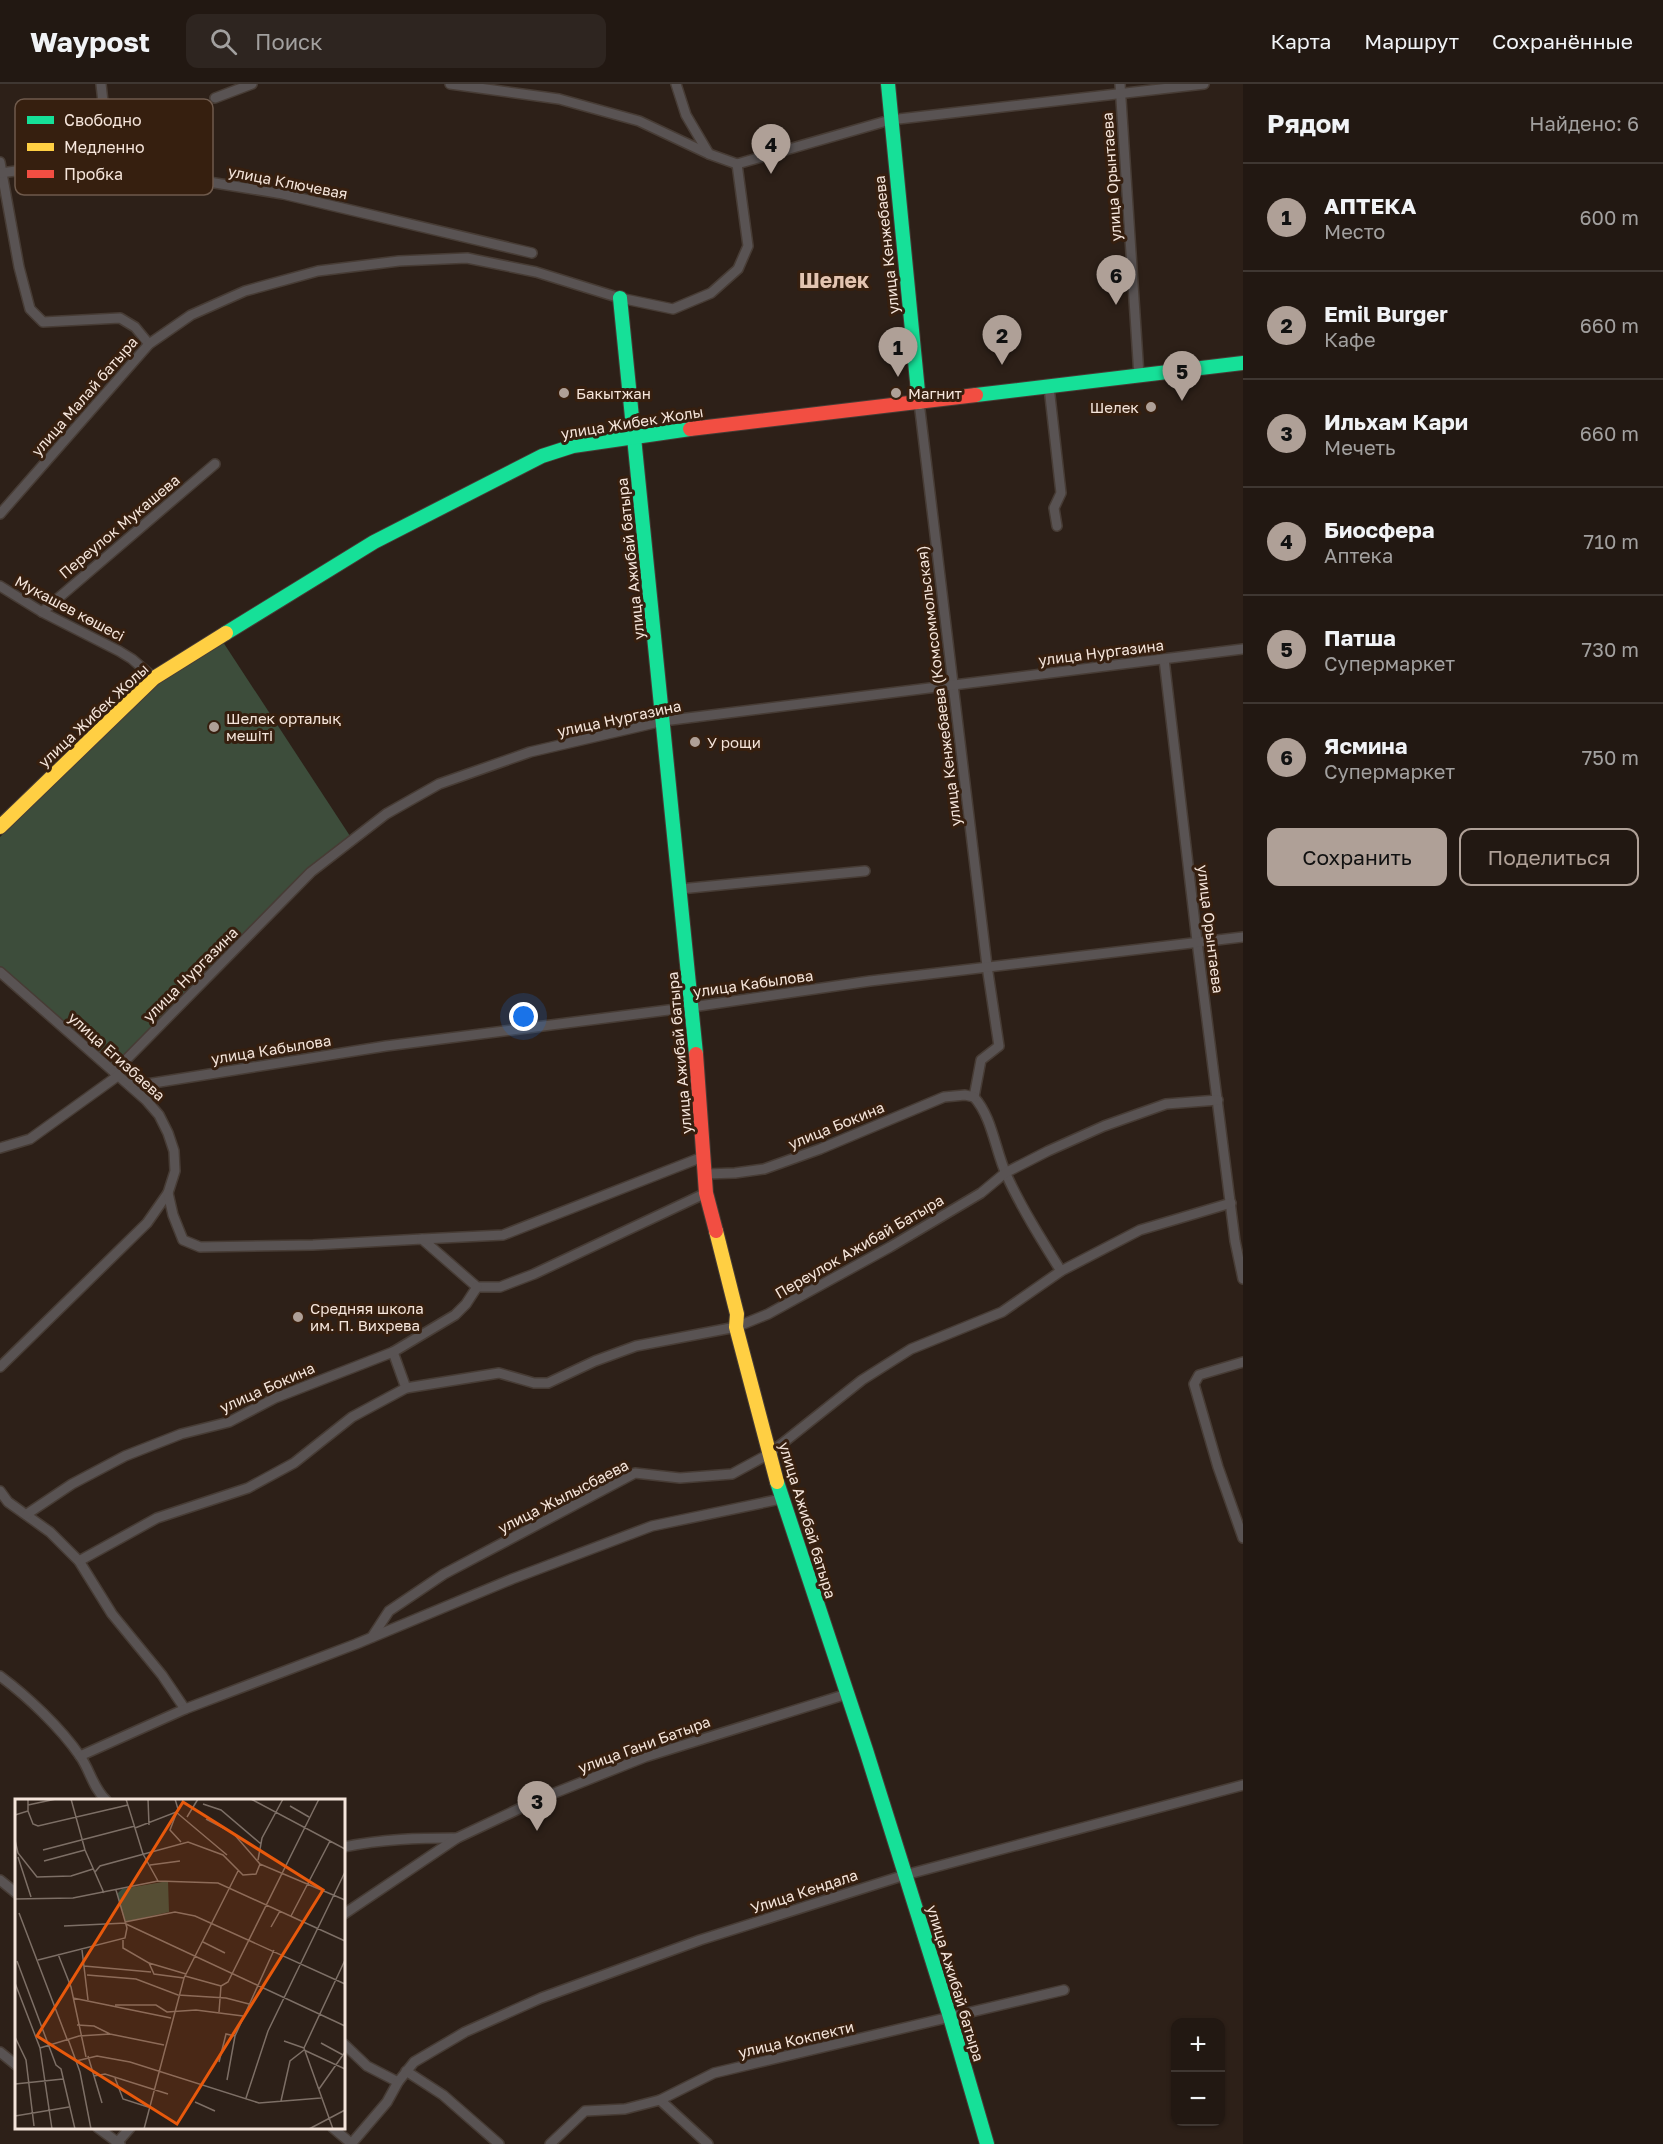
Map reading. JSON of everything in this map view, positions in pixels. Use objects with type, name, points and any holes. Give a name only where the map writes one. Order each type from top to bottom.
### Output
[{"type":"street","points":[[101,84],[103,99]]},
{"type":"street","points":[[215,98],[252,84]]},
{"type":"street","points":[[450,84],[559,99],[639,121],[709,154],[737,164],[890,120],[1204,84]]},
{"type":"street","points":[[676,84],[686,115],[709,154]]},
{"type":"street","name":"улица Кенжебаева","points":[[888,84],[919,402]]},
{"type":"street","name":"улица Орынтаева","points":[[1120,84],[1139,376]]},
{"type":"street","points":[[620,298],[673,309],[711,293],[738,269],[748,246],[737,164]]},
{"type":"street","name":"улица Ключевая","points":[[0,169],[15,168]]},
{"type":"street","points":[[0,169],[19,267],[30,309],[44,322],[120,318],[135,327],[149,344]]},
{"type":"street","name":"улица Ключевая","points":[[213,183],[283,194],[532,252]]},
{"type":"street","name":"улица Малай батыра","points":[[0,514],[149,344],[191,315],[245,291],[318,271],[399,261],[467,258],[536,272],[620,298]]},
{"type":"street","name":"улица Ажибай батыра","points":[[620,298],[692,1007],[705,1156],[706,1194],[737,1314],[736,1327],[781,1499],[905,1875],[987,2144]]},
{"type":"street","name":"улица Жибек Жолы","points":[[0,827],[154,678],[301,585],[374,542],[542,456],[573,446],[634,436],[1243,363]]},
{"type":"street","points":[[1049,387],[1061,493],[1054,508],[1057,526]]},
{"type":"street","name":"улица Кенжебаева (Комсоммольская)","points":[[919,402],[987,966]]},
{"type":"street","name":"Переулок Мукашева","points":[[42,612],[215,464]]},
{"type":"street","name":"Мукашев көшесі","points":[[0,586],[42,612],[119,651],[154,678]]},
{"type":"street","name":"улица Нургазина","points":[[0,1148],[30,1139],[119,1076],[311,872],[386,814],[439,784],[530,752],[663,721],[1243,649]]},
{"type":"street","name":"улица Орынтаева","points":[[1164,659],[1197,941],[1243,1279]]},
{"type":"street","points":[[680,889],[865,871]]},
{"type":"street","name":"улица Кабылова","points":[[119,1076],[147,1084],[386,1046],[987,966],[1243,937]]},
{"type":"street","points":[[987,966],[999,1046],[981,1060],[974,1097],[986,1118],[1005,1173],[1035,1230],[1061,1271]]},
{"type":"street","name":"улица Егизбаева","points":[[0,972],[146,1100],[159,1115],[168,1133],[174,1151],[175,1171],[168,1193],[147,1223],[0,1367]]},
{"type":"street","name":"улица Бокина","points":[[706,1174],[735,1173],[764,1168],[820,1149],[944,1097],[965,1095],[974,1097]]},
{"type":"street","name":"Переулок Ажибай Батыра","points":[[406,1388],[503,1374],[534,1383],[548,1383],[595,1361],[636,1346],[736,1327],[768,1314],[890,1247],[981,1192],[1005,1173],[1104,1126],[1166,1104],[1218,1100]]},
{"type":"street","points":[[168,1193],[173,1215],[183,1239],[200,1246],[313,1245],[503,1235],[705,1156]]},
{"type":"street","points":[[422,1239],[477,1287],[500,1287],[534,1274],[706,1194]]},
{"type":"street","name":"улица Жылысбаева","points":[[372,1637],[389,1611],[444,1574],[635,1473],[680,1478],[732,1474],[769,1454],[862,1380],[911,1349],[1002,1312],[1061,1271],[1140,1230],[1231,1203]]},
{"type":"street","name":"улица Бокина","points":[[27,1514],[72,1484],[125,1456],[181,1434],[229,1422],[275,1398],[393,1352],[455,1315],[466,1304],[477,1287]]},
{"type":"street","points":[[79,1561],[157,1518],[248,1488],[294,1462],[352,1417],[406,1388],[393,1352]]},
{"type":"street","points":[[1243,1362],[1199,1375],[1194,1384],[1218,1467],[1243,1538]]},
{"type":"street","points":[[0,1491],[8,1502],[50,1532],[79,1561],[112,1614],[162,1675],[185,1709]]},
{"type":"street","points":[[80,1756],[185,1709],[652,1526],[781,1499]]},
{"type":"street","points":[[0,1676],[47,1718],[80,1756],[100,1794],[105,1799]]},
{"type":"street","name":"улица Гани Батыра","points":[[345,1913],[457,1838],[542,1798],[645,1757],[847,1694]]},
{"type":"street","name":"Улица Кендала","points":[[352,2144],[387,2102],[405,2071],[414,2062],[465,2032],[541,1998],[700,1940],[905,1875],[1243,1785]]},
{"type":"street","name":"улица Гани Батыра","points":[[345,1847],[378,1840],[457,1838]]},
{"type":"street","points":[[0,1880],[15,1892]]},
{"type":"street","name":"улица Кокпекти","points":[[550,2144],[585,2112],[625,2109],[660,2100],[714,2073],[1064,1990]]},
{"type":"street","points":[[345,2045],[367,2066],[398,2082]]},
{"type":"street","points":[[0,2052],[15,2064]]},
{"type":"street","points":[[405,2071],[443,2095],[499,2144]]},
{"type":"street","points":[[660,2100],[708,2144]]},
{"type":"street","points":[[100,2129],[118,2143],[128,2129]]},
{"type":"street","points":[[335,2129],[352,2144]]},
{"type":"green space","points":[[223,642],[350,836],[113,1070],[0,969],[0,837],[158,682]]},
{"type":"traffic: fast","points":[[888,84],[919,402]]},
{"type":"traffic: fast","points":[[620,298],[696,1054]]},
{"type":"traffic: fast","points":[[976,395],[1243,363]]},
{"type":"traffic: fast","points":[[226,633],[374,542],[542,456],[573,446],[690,429]]},
{"type":"traffic: fast","points":[[777,1482],[866,1750],[950,2017],[987,2144]]},
{"type":"traffic: slow","points":[[0,827],[154,678],[226,633]]},
{"type":"traffic: slow","points":[[716,1231],[737,1314],[736,1327],[777,1482]]},
{"type":"traffic: jam","points":[[690,429],[976,395]]},
{"type":"traffic: jam","points":[[696,1054],[706,1193],[716,1231]]},
{"type":"place","name":"Биосфера","points":[[771,174]]},
{"type":"place","name":"Ясмина","points":[[1116,305]]},
{"type":"place","name":"Emil Burger","points":[[1002,365]]},
{"type":"place","name":"АПТЕКА","points":[[898,377]]},
{"type":"place","name":"Бакытжан","points":[[564,393]]},
{"type":"place","name":"Магнит","points":[[896,393]]},
{"type":"place","name":"Патша","points":[[1182,401]]},
{"type":"place","name":"Шелек","points":[[1151,407]]},
{"type":"place","name":"Шелек орталық мешіті","points":[[214,727]]},
{"type":"place","name":"У рощи","points":[[695,742]]},
{"type":"place","name":"Средняя школа им. П. Вихрева","points":[[298,1317]]},
{"type":"place","name":"Ильхам Кари","points":[[537,1831]]},
{"type":"district","name":"Шелек","points":[[834,280]]}]
